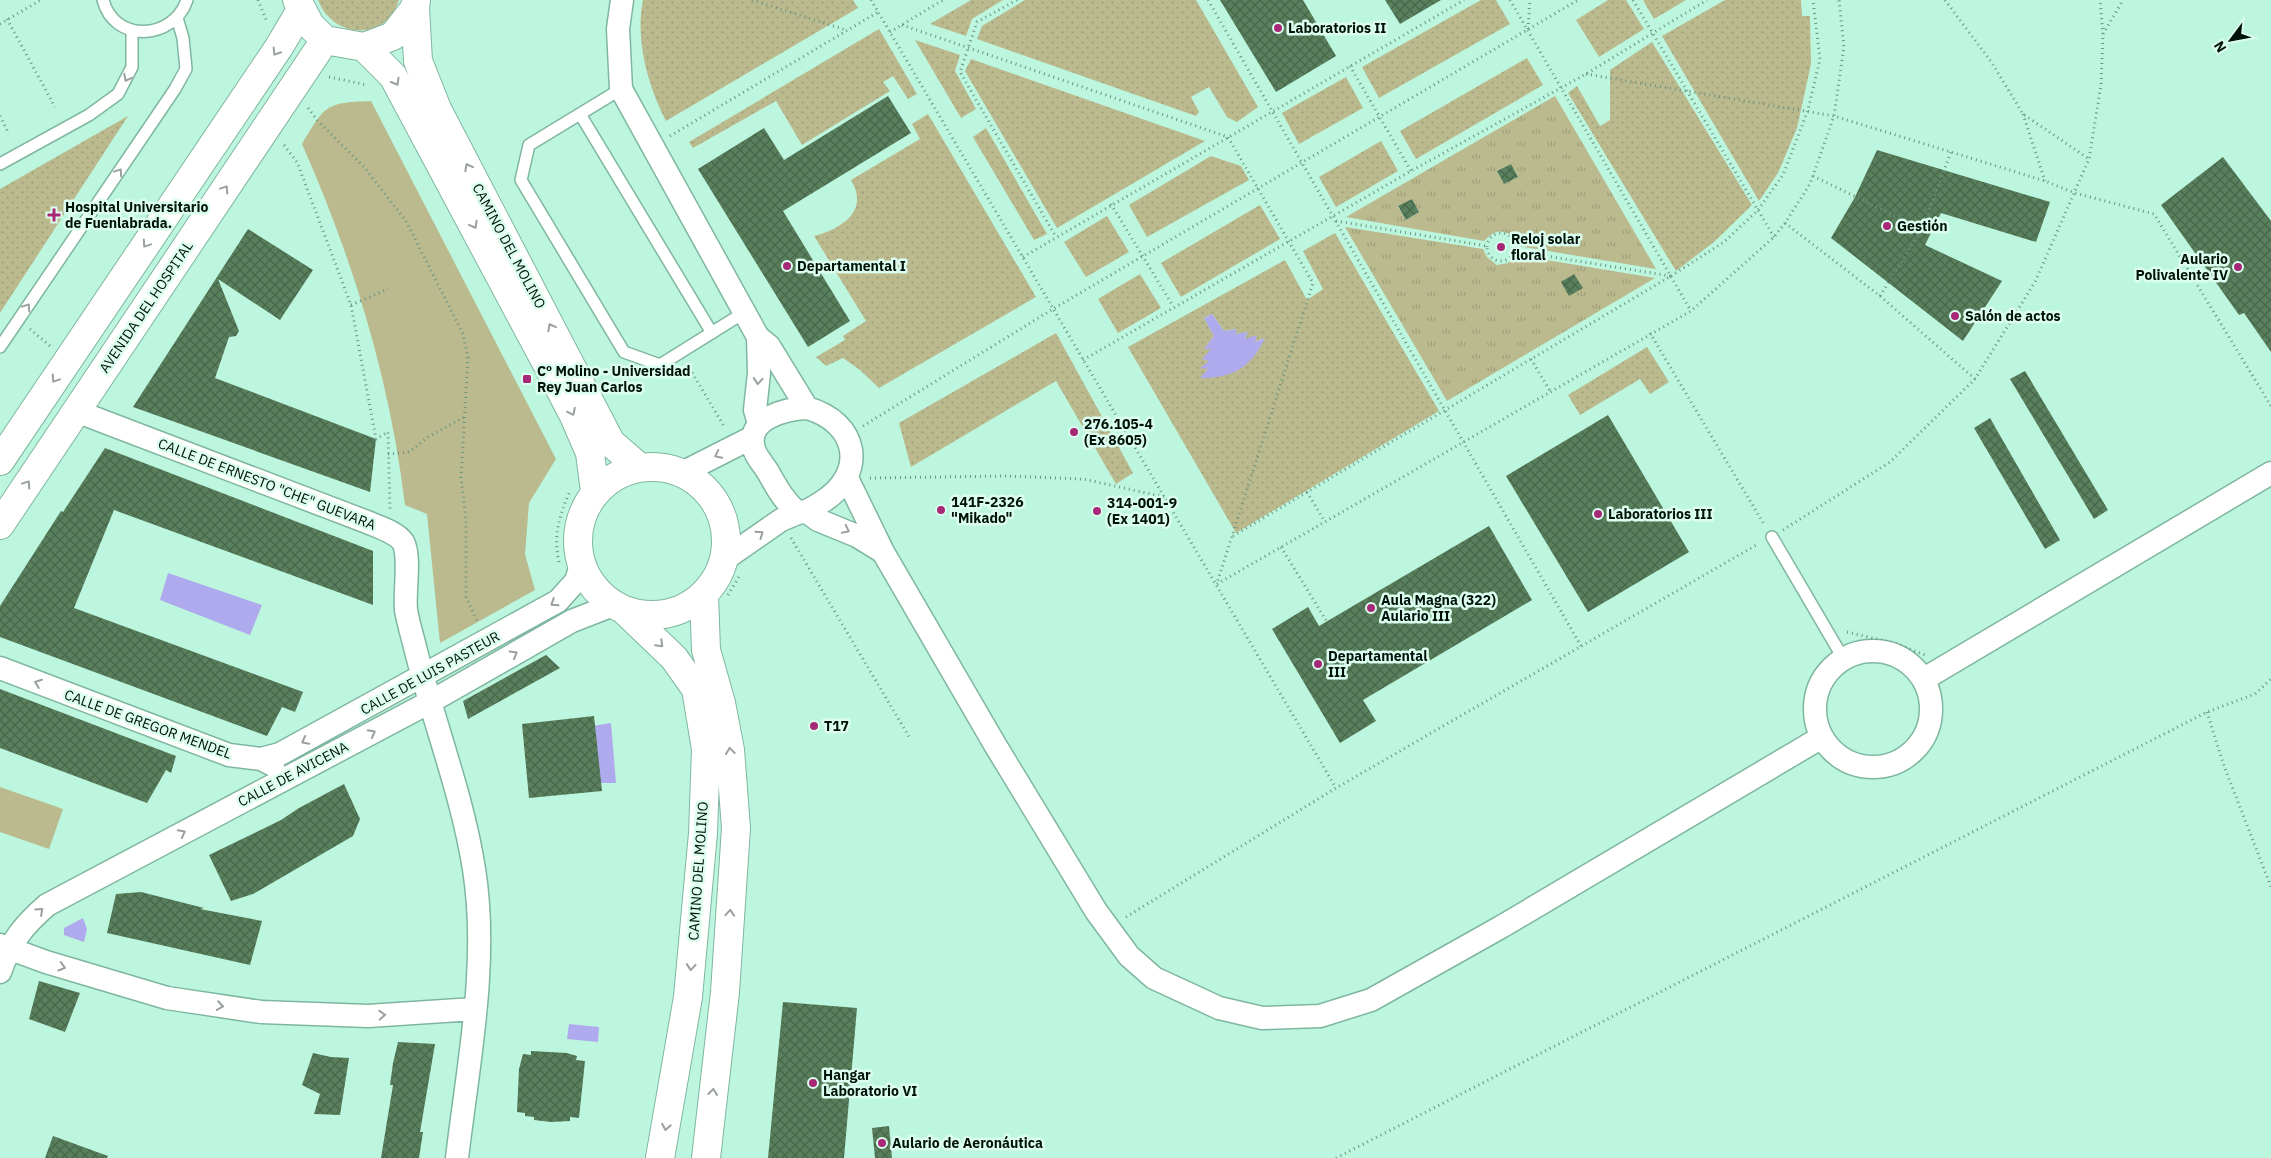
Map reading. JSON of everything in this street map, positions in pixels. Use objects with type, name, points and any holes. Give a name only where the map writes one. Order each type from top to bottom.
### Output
[{"type":"main road","points":[[299,5],[310,25],[325,40],[364,46],[393,36],[415,4]]},
{"type":"main road","name":"CAMINO DEL MOLINO","points":[[415,4],[418,61],[438,109],[611,443],[639,467]]},
{"type":"main road","points":[[0,461],[279,47],[299,5]]},
{"type":"main road","name":"AVENIDA DEL HOSPITAL","points":[[0,524],[325,40]]},
{"type":"main road","name":"CAMINO DEL MOLINO","points":[[364,46],[393,76],[550,368],[590,453],[584,489]]},
{"type":"main road","points":[[654,466],[682,473],[697,482],[710,494],[719,508],[725,524],[727,542],[725,559],[717,578],[704,595],[687,608],[666,614],[645,616],[618,608],[599,594],[588,580],[581,565],[577,546],[578,527],[584,508],[584,489],[639,467],[654,466]]},
{"type":"main road","points":[[704,595],[706,650],[721,703],[730,750],[736,828],[725,992],[706,1158]]},
{"type":"main road","name":"CAMINO DEL MOLINO","points":[[618,608],[674,658],[696,689],[706,749],[703,833],[688,997],[660,1158]]},
{"type":"street","points":[[622,0],[618,28],[621,89],[651,147],[758,337],[769,346],[807,408]]},
{"type":"street","points":[[758,337],[759,373],[750,436],[754,448],[785,502],[795,515],[818,520],[857,536],[883,552]]},
{"type":"street","points":[[682,473],[750,436],[767,417],[792,409],[807,408],[824,412],[838,422],[847,436],[851,450],[851,464],[847,478],[839,490],[725,559]]},
{"type":"street","name":"CALLE DE ERNESTO \"CHE\" GUEVARA","points":[[76,411],[367,522],[390,533],[402,542],[406,553],[406,610],[423,678],[462,806],[474,870],[479,929],[474,1009],[457,1158]]},
{"type":"street","points":[[1924,679],[2271,473]]},
{"type":"street","points":[[847,478],[883,552],[994,743],[1109,928],[1129,956],[1154,978],[1218,1008],[1262,1018],[1320,1016],[1371,1000],[1501,927],[1822,738]]},
{"type":"street","name":"CALLE DE LUIS PASTEUR","points":[[261,759],[280,754],[423,678],[558,601],[576,581],[581,565]]},
{"type":"street","name":"CALLE DE AVICENA","points":[[0,972],[4,947],[25,924],[47,905],[430,702],[579,617],[618,608]]},
{"type":"street","points":[[1878,650],[1896,655],[1912,665],[1924,679],[1930,696],[1932,714],[1927,732],[1917,748],[1903,760],[1885,766],[1867,767],[1849,762],[1834,752],[1822,738],[1816,723],[1816,694],[1822,680],[1831,668],[1843,658],[1860,652],[1878,650]]},
{"type":"street","name":"CALLE DE GREGOR MENDEL","points":[[0,668],[229,755],[261,759]]},
{"type":"street","points":[[261,759],[273,765],[277,771],[277,779],[269,787]]},
{"type":"street","points":[[4,947],[46,962],[167,998],[261,1012],[368,1016],[474,1009]]},
{"type":"lane","points":[[102,0],[104,8],[116,22],[132,30],[148,32],[164,28],[177,18],[188,1]]},
{"type":"lane","points":[[0,347],[175,89],[186,69],[183,38],[177,18]]},
{"type":"lane","points":[[0,164],[89,115],[118,94],[132,67],[132,30]]},
{"type":"lane","points":[[621,89],[529,145],[521,180],[624,352],[660,365],[744,312]]},
{"type":"lane","points":[[580,114],[712,333]]},
{"type":"lane","points":[[1772,537],[1843,658]]},
{"type":"path","points":[[0,24],[40,0]]},
{"type":"path","points":[[258,0],[279,47]]},
{"type":"path","points":[[752,0],[846,30]]},
{"type":"path","points":[[871,0],[1336,788]]},
{"type":"path","points":[[890,32],[943,0]]},
{"type":"path","points":[[1017,0],[977,22],[960,72],[1056,237]]},
{"type":"path","points":[[1208,0],[1581,646]]},
{"type":"path","points":[[1023,257],[1464,0]]},
{"type":"path","points":[[1510,0],[1690,311]]},
{"type":"path","points":[[1528,30],[1530,0]]},
{"type":"path","points":[[847,436],[1054,309],[1578,0]]},
{"type":"path","points":[[1633,0],[1774,237]]},
{"type":"path","points":[[1084,360],[1173,306],[1586,74],[1652,32],[1708,0]]},
{"type":"path","points":[[1232,536],[1671,276],[1724,242],[1758,210],[1782,175],[1808,110],[1820,58],[1812,0]]},
{"type":"path","points":[[1217,584],[1690,311],[1774,237],[1785,223],[1813,176],[1834,116],[1844,47],[1839,0]]},
{"type":"path","points":[[1945,0],[1992,63],[2023,114],[2045,180]]},
{"type":"path","points":[[1109,928],[1336,788],[1772,537],[1890,462],[1975,379],[2035,282],[2089,158],[2101,85],[2103,34],[2100,0]]},
{"type":"path","points":[[2103,34],[2124,0]]},
{"type":"path","points":[[651,147],[878,12]]},
{"type":"path","points":[[7,20],[55,107]]},
{"type":"path","points":[[902,25],[1228,137],[1313,282],[1217,584]]},
{"type":"path","points":[[1350,66],[1411,171]]},
{"type":"path","points":[[1586,74],[1808,110],[1834,116],[2045,180],[2075,193],[2154,214],[2271,406]]},
{"type":"path","points":[[371,88],[358,83],[298,79],[317,120],[364,167],[406,221],[463,334],[468,358],[461,477],[466,521],[466,597],[489,640]]},
{"type":"path","points":[[2023,114],[2089,158]]},
{"type":"path","points":[[0,116],[9,134]]},
{"type":"path","points":[[268,124],[297,162],[351,306],[376,439],[388,432],[390,533]]},
{"type":"path","points":[[1880,296],[1922,229],[1951,152]]},
{"type":"path","points":[[1813,176],[1922,229]]},
{"type":"path","points":[[1112,204],[1173,306]]},
{"type":"path","points":[[1336,220],[1487,246]]},
{"type":"path","points":[[1785,223],[1880,296],[1975,379]]},
{"type":"path","points":[[1505,234],[1513,239],[1515,251],[1508,260],[1499,261],[1491,258],[1487,246],[1491,237],[1505,234]]},
{"type":"path","points":[[1515,251],[1671,276]]},
{"type":"path","points":[[351,306],[388,289]]},
{"type":"path","points":[[1650,333],[1772,537]]},
{"type":"path","points":[[681,353],[750,436]]},
{"type":"path","points":[[1531,359],[1550,391]]},
{"type":"path","points":[[388,454],[408,452],[428,437],[466,416]]},
{"type":"path","points":[[847,478],[1006,476],[1083,479],[1165,497]]},
{"type":"path","points":[[569,590],[560,568],[555,543],[561,517],[584,489]]},
{"type":"path","points":[[1307,492],[1324,522]]},
{"type":"path","points":[[795,515],[911,740]]},
{"type":"path","points":[[1281,547],[1328,622]]},
{"type":"path","points":[[1844,632],[1894,643],[1930,657]]},
{"type":"path","points":[[1336,1158],[2206,712],[2255,694],[2271,679]]},
{"type":"path","points":[[2206,712],[2224,766],[2271,886]]},
{"type":"green space","points":[[318,0],[399,0],[392,14],[383,23],[372,29],[359,30],[347,28],[335,22],[325,13]]},
{"type":"green space","points":[[643,0],[853,0],[858,8],[666,121],[649,78],[642,47],[641,15]]},
{"type":"green space","points":[[971,0],[1003,0],[972,19],[966,36],[930,24]]},
{"type":"green space","points":[[1025,0],[1196,0],[1258,107],[1237,122],[1227,117],[1209,87],[1191,97],[1199,112],[1196,116],[977,39],[982,26]]},
{"type":"green space","points":[[1481,0],[1496,0],[1510,24],[1379,98],[1362,67]]},
{"type":"green space","points":[[1608,0],[1626,0],[1644,29],[1599,57],[1576,20]]},
{"type":"green space","points":[[1643,0],[1686,0],[1654,19]]},
{"type":"green space","points":[[1725,0],[1801,0],[1802,16],[1810,16],[1811,64],[1797,128],[1778,173],[1759,201],[1662,36]]},
{"type":"green space","points":[[879,29],[917,94],[908,99],[893,76],[883,82],[890,91],[802,145],[776,101],[693,148],[689,142]]},
{"type":"green space","points":[[915,40],[960,55],[955,71],[976,109],[961,118]]},
{"type":"green space","points":[[1652,42],[1752,205],[1714,242],[1676,271],[1568,93],[1577,86],[1600,126],[1610,120],[1610,70]]},
{"type":"green space","points":[[1527,58],[1543,85],[1416,159],[1400,131]]},
{"type":"green space","points":[[971,59],[1205,141],[1057,228],[965,71]]},
{"type":"green space","points":[[1346,77],[1363,108],[1299,144],[1282,113]]},
{"type":"green space","points":[[1555,96],[1656,269],[1518,246],[1514,236],[1505,232],[1495,233],[1484,241],[1346,217]],"holes":[[[1511,164],[1518,177],[1504,184],[1497,171]],[[1412,199],[1419,212],[1406,220],[1398,207]]]},
{"type":"green space","points":[[371,101],[556,459],[529,503],[525,554],[535,590],[440,643],[427,514],[405,505],[390,412],[367,321],[338,231],[302,144],[316,121],[328,109],[344,103]]},
{"type":"green space","points":[[928,114],[1036,297],[879,388],[860,370],[843,358],[826,366],[816,357],[845,340],[843,336],[866,321],[814,236],[834,229],[850,217],[857,201],[856,191],[851,180],[920,139],[912,124]]},
{"type":"green space","points":[[128,116],[0,313],[0,189]]},
{"type":"green space","points":[[986,128],[1047,234],[1034,240],[973,137]]},
{"type":"green space","points":[[1381,141],[1398,171],[1336,207],[1319,177]]},
{"type":"green space","points":[[1211,156],[1241,166],[1249,180],[1147,237],[1129,205]]},
{"type":"green space","points":[[1260,205],[1280,239],[1181,297],[1161,263]]},
{"type":"green space","points":[[1107,216],[1129,252],[1086,277],[1064,242]]},
{"type":"green space","points":[[1345,227],[1483,249],[1487,257],[1497,265],[1508,263],[1517,255],[1655,278],[1447,401]]},
{"type":"green space","points":[[1335,233],[1439,411],[1236,533],[1128,347],[1285,260],[1307,300],[1323,289],[1303,251]],"holes":[[[1212,314],[1224,331],[1236,329],[1235,334],[1247,332],[1245,340],[1257,336],[1254,342],[1265,338],[1201,378],[1209,368],[1210,361],[1203,359],[1212,349],[1205,349],[1214,336],[1204,318]]]},
{"type":"green space","points":[[1140,274],[1161,308],[1118,333],[1098,299]]},
{"type":"green space","points":[[1056,333],[1133,473],[1116,484],[1056,381],[911,467],[899,423]]},
{"type":"green space","points":[[1647,347],[1669,382],[1650,394],[1640,379],[1580,415],[1568,395]]},
{"type":"green space","points":[[0,787],[63,809],[49,849],[0,832]]},
{"type":"shaded area","points":[[1212,314],[1224,331],[1237,329],[1235,334],[1248,332],[1245,339],[1257,335],[1255,342],[1265,338],[1254,357],[1240,369],[1222,376],[1200,378],[1208,369],[1200,368],[1209,361],[1202,359],[1211,349],[1204,349],[1214,336],[1204,318]]},
{"type":"shaded area","points":[[168,573],[262,605],[250,635],[160,600]]},
{"type":"shaded area","points":[[611,723],[616,783],[591,783],[586,727]]},
{"type":"shaded area","points":[[83,918],[87,929],[84,942],[64,935],[64,928]]},
{"type":"shaded area","points":[[569,1024],[599,1027],[598,1042],[567,1039]]},
{"type":"building","name":"Laboratorios II","points":[[1220,0],[1303,0],[1336,56],[1276,92]]},
{"type":"building","points":[[1385,0],[1441,0],[1400,24]]},
{"type":"building","name":"Departamental I","points":[[888,96],[911,133],[783,211],[850,321],[808,347],[698,169],[764,128],[784,160]]},
{"type":"building","name":"Gestión","points":[[1877,150],[2050,202],[2036,242],[1941,213],[1925,245],[2002,281],[1963,341],[1831,238],[1855,197]]},
{"type":"building","name":"Aulario Polivalente IV","points":[[2223,157],[2271,221],[2271,352],[2244,313],[2239,315],[2161,205]]},
{"type":"building","points":[[1511,164],[1518,177],[1504,184],[1497,171]]},
{"type":"building","points":[[1412,199],[1419,212],[1406,220],[1398,206]]},
{"type":"building","points":[[248,229],[313,270],[280,320],[218,279],[239,331],[236,336],[229,337],[215,378],[376,439],[370,492],[133,407]]},
{"type":"building","points":[[1574,274],[1583,288],[1569,296],[1561,282]]},
{"type":"building","points":[[2025,371],[2108,510],[2094,519],[2010,379]]},
{"type":"building","name":"Laboratorios III","points":[[1608,415],[1689,552],[1588,612],[1506,476]]},
{"type":"building","points":[[1990,418],[2060,540],[2045,549],[1974,428]]},
{"type":"building","points":[[105,448],[373,551],[373,605],[114,510],[74,608],[303,692],[295,712],[282,707],[267,736],[0,637],[0,606],[61,511],[63,512]]},
{"type":"building","points":[[1489,526],[1532,600],[1363,700],[1376,721],[1340,743],[1272,629],[1308,607],[1319,626]]},
{"type":"building","points":[[546,655],[560,668],[468,719],[463,701]]},
{"type":"building","points":[[0,689],[176,756],[171,773],[166,770],[147,803],[0,748]]},
{"type":"building","points":[[594,716],[602,791],[529,798],[522,724]]},
{"type":"building","points":[[344,784],[360,819],[353,836],[253,894],[231,901],[209,855],[281,820]]},
{"type":"building","points":[[141,892],[204,908],[200,909],[262,921],[250,965],[107,933],[116,894]]},
{"type":"building","points":[[39,981],[80,993],[65,1032],[29,1019]]},
{"type":"building","name":"Hangar Laboratorio VI","points":[[783,1002],[857,1008],[844,1158],[768,1158]]},
{"type":"building","points":[[398,1042],[435,1044],[420,1132],[423,1132],[419,1158],[381,1158],[393,1085],[390,1085],[393,1063]]},
{"type":"building","points":[[531,1051],[567,1053],[577,1056],[576,1060],[585,1061],[579,1118],[570,1117],[570,1121],[551,1122],[534,1120],[534,1117],[525,1116],[525,1113],[517,1112],[519,1069],[523,1054],[531,1055]]},
{"type":"building","points":[[313,1053],[349,1058],[340,1115],[314,1114],[320,1094],[302,1085]]},
{"type":"building","name":"Aulario de Aeronáutica","points":[[889,1126],[892,1158],[875,1158],[872,1128]]},
{"type":"building","points":[[53,1136],[108,1156],[107,1158],[45,1158]]},
{"type":"place","name":"Laboratorios II","points":[[1278,28]]},
{"type":"place","name":"Hospital Universitario de Fuenlabrada.","points":[[54,215]]},
{"type":"place","name":"Gestión","points":[[1887,226]]},
{"type":"place","name":"Reloj solar floral","points":[[1501,247]]},
{"type":"place","name":"Departamental I","points":[[787,266]]},
{"type":"place","name":"Aulario Polivalente IV","points":[[2238,267]]},
{"type":"place","name":"Salón de actos","points":[[1955,316]]},
{"type":"place","name":"Cº Molino - Universidad Rey Juan Carlos","points":[[527,379]]},
{"type":"place","name":"276.105-4 (Ex 8605)","points":[[1074,432]]},
{"type":"place","name":"141F-2326 \"Mikado\"","points":[[941,510]]},
{"type":"place","name":"314-001-9 (Ex 1401)","points":[[1097,511]]},
{"type":"place","name":"Laboratorios III","points":[[1598,514]]},
{"type":"place","name":"Aula Magna (322) Aulario III","points":[[1371,608]]},
{"type":"place","name":"Departamental III","points":[[1318,664]]},
{"type":"place","name":"T17","points":[[814,726]]},
{"type":"place","name":"Hangar Laboratorio VI","points":[[813,1083]]},
{"type":"place","name":"Aulario de Aeronáutica","points":[[882,1143]]}]
